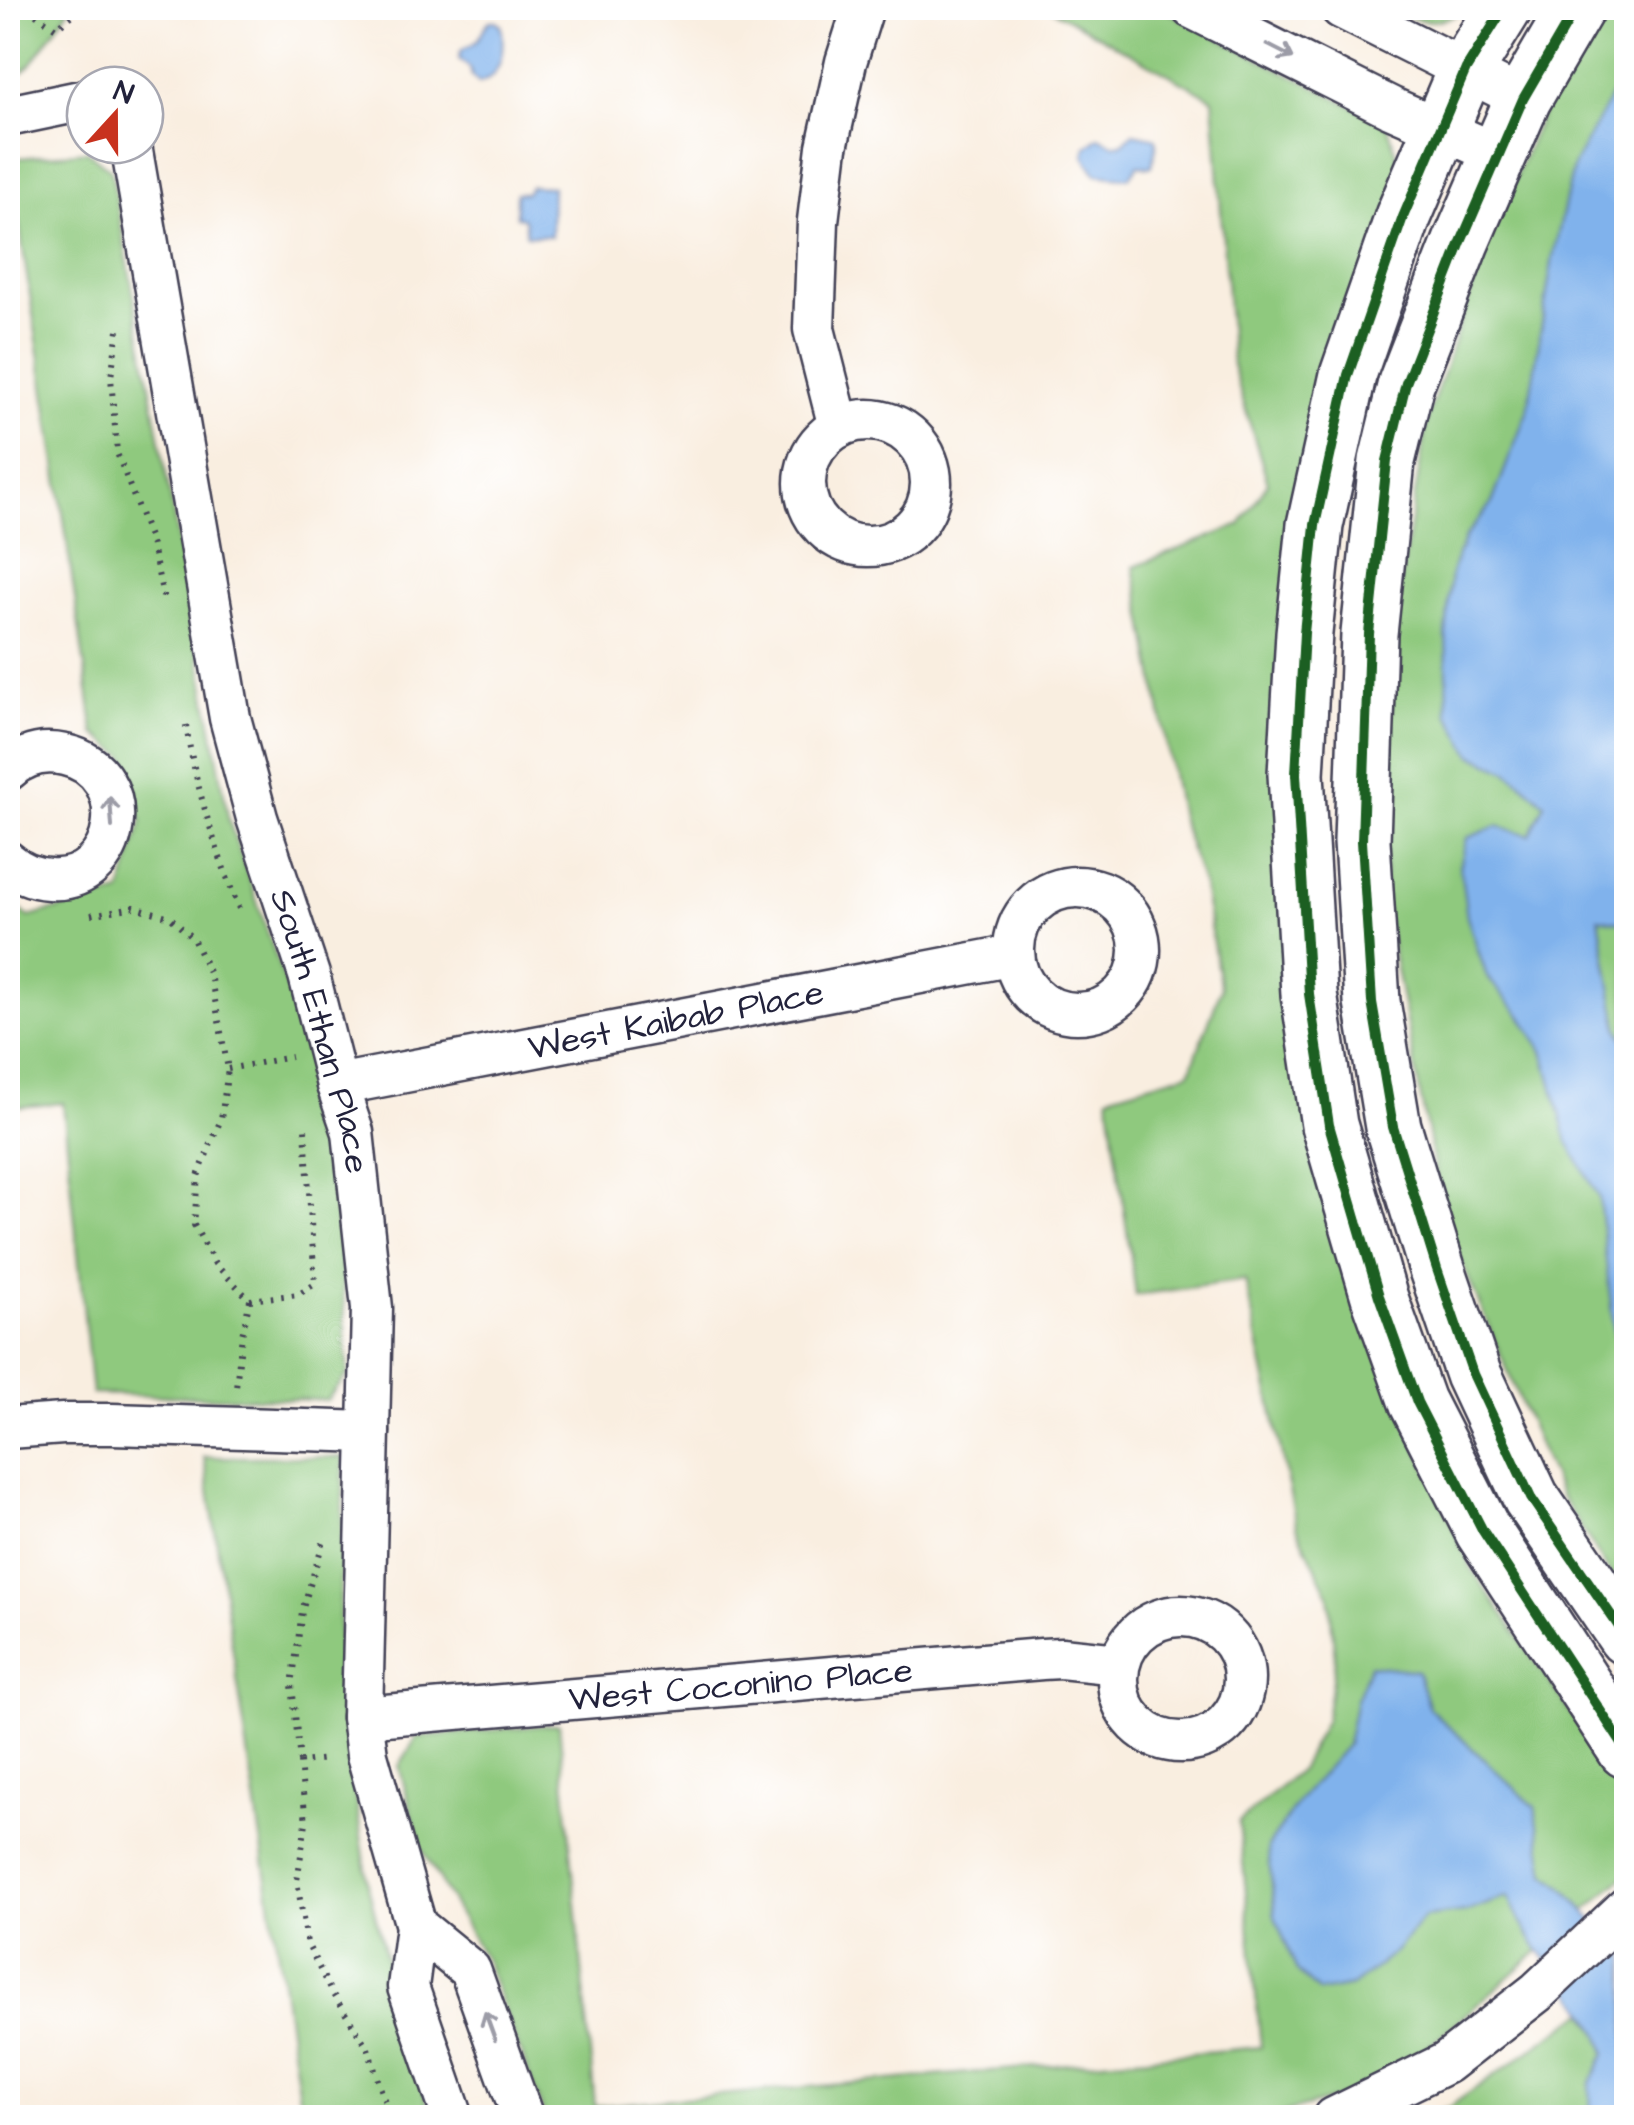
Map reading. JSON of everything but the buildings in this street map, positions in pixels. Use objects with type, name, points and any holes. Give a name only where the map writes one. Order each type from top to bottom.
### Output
[{"type":"street","points":[[839,427],[814,330],[818,221],[827,147],[862,8]]},
{"type":"street","points":[[1192,8],[1440,130],[1500,155]]},
{"type":"street","points":[[1341,8],[1523,99]]},
{"type":"street","points":[[1504,8],[1466,70],[1403,217],[1348,375],[1315,525],[1296,774],[1309,994],[1328,1125],[1379,1296],[1417,1402],[1483,1531],[1626,1750]]},
{"type":"street","points":[[1576,8],[1523,99],[1406,383],[1387,461],[1369,634],[1362,841],[1372,1002],[1393,1127],[1437,1269],[1473,1374],[1531,1498],[1626,1637]]},
{"type":"street","points":[[8,116],[65,104]]},
{"type":"street","name":"South Ethan Place","points":[[134,165],[230,718],[353,1132],[372,1308],[364,1736],[416,1926],[408,1987],[453,2118]]},
{"type":"street","points":[[8,770],[32,755],[71,756],[89,765],[102,779],[112,799],[114,821],[109,842],[97,860],[79,874],[58,880],[36,878],[15,870],[8,862]]},
{"type":"street","name":"West Kaibab Place","points":[[337,1085],[1014,955]]},
{"type":"street","points":[[8,1428],[112,1424],[369,1432]]},
{"type":"street","name":"West Coconino Place","points":[[364,1736],[1042,1659],[1119,1664]]},
{"type":"street","points":[[1334,2118],[1446,2063],[1537,1992],[1620,1913]]},
{"type":"street","points":[[416,1926],[470,1970],[523,2118]]},
{"type":"path","points":[[27,8],[56,28],[82,8]]},
{"type":"path","points":[[87,916],[134,908],[170,917],[193,940],[210,974],[228,1070],[221,1119],[198,1176],[194,1225],[215,1264],[250,1300]]},
{"type":"path","points":[[250,1300],[299,1294],[316,1284],[304,1123]]},
{"type":"path","points":[[230,1428],[250,1300]]},
{"type":"path","points":[[323,1542],[302,1611],[292,1685],[306,1823],[298,1881],[307,1942],[330,1990],[368,2048],[385,2102],[381,2118]]},
{"type":"path","points":[[300,1762],[364,1736]]},
{"type":"green space","points":[[8,8],[70,8],[32,63],[10,83],[8,66]]},
{"type":"green space","points":[[1049,8],[1160,8],[1387,124],[1401,167],[1291,587],[1359,1313],[1471,1568],[1626,1793],[1626,1875],[1425,2050],[1350,2095],[1268,2117],[545,2117],[485,1960],[421,1848],[399,1766],[417,1737],[559,1724],[595,2106],[1261,2047],[1239,1822],[1300,1770],[1326,1719],[1335,1659],[1329,1595],[1297,1528],[1245,1280],[1136,1295],[1108,1096],[1190,1072],[1221,989],[1203,886],[1180,817],[1134,567],[1240,525],[1268,483],[1232,365],[1213,99]]},
{"type":"green space","points":[[1387,8],[1468,8],[1447,18],[1428,21]]},
{"type":"green space","points":[[1606,8],[1626,8],[1626,1599],[1559,1493],[1445,1223],[1383,902],[1395,616],[1428,416],[1492,232],[1548,99]]},
{"type":"green space","points":[[65,153],[65,165],[105,165],[111,170],[229,821],[316,1072],[341,1251],[348,1374],[327,1400],[92,1394],[63,1103],[8,1108],[8,900],[29,917],[121,893],[142,821],[125,757],[94,733],[9,159]]},
{"type":"green space","points":[[204,1457],[344,1457],[338,1680],[369,1890],[404,2032],[432,2117],[299,2117],[302,2116]]},
{"type":"green space","points":[[1585,2012],[1606,2053],[1591,2084],[1591,2117],[1426,2118],[1449,2107]]},
{"type":"water","points":[[490,21],[501,25],[502,51],[498,68],[479,83],[459,59]]},
{"type":"water","points":[[1626,74],[1626,923],[1599,918],[1618,1026],[1626,1043],[1626,1368],[1614,1332],[1599,1197],[1568,1143],[1543,1051],[1520,1014],[1487,977],[1467,917],[1460,867],[1467,838],[1497,826],[1530,835],[1545,803],[1508,771],[1472,755],[1448,713],[1446,634],[1451,573],[1465,537],[1492,503],[1528,409],[1553,256],[1574,164]]},
{"type":"water","points":[[1133,133],[1154,137],[1157,142],[1152,166],[1138,165],[1129,178],[1096,174],[1084,156],[1086,147],[1099,137],[1122,144]]},
{"type":"water","points":[[531,186],[552,187],[551,236],[526,235],[523,218],[516,217],[516,193],[526,193]]},
{"type":"water","points":[[1370,1665],[1417,1671],[1429,1708],[1535,1807],[1546,1874],[1565,1889],[1626,1957],[1626,2117],[1591,2117],[1590,2084],[1606,2053],[1600,2037],[1584,2008],[1528,1934],[1508,1896],[1466,1912],[1424,1917],[1394,1953],[1352,1986],[1319,1992],[1297,1971],[1275,1917],[1268,1847],[1299,1800],[1347,1745],[1356,1699]]},
{"type":"cycle path","points":[[1504,8],[1466,69],[1403,217],[1348,375],[1315,525],[1296,774],[1309,994],[1329,1125],[1379,1296],[1417,1402],[1483,1531],[1626,1750]]},
{"type":"cycle path","points":[[1576,8],[1523,99],[1406,383],[1387,461],[1369,634],[1362,841],[1372,1002],[1393,1127],[1437,1269],[1473,1374],[1531,1498],[1626,1637]]}]
